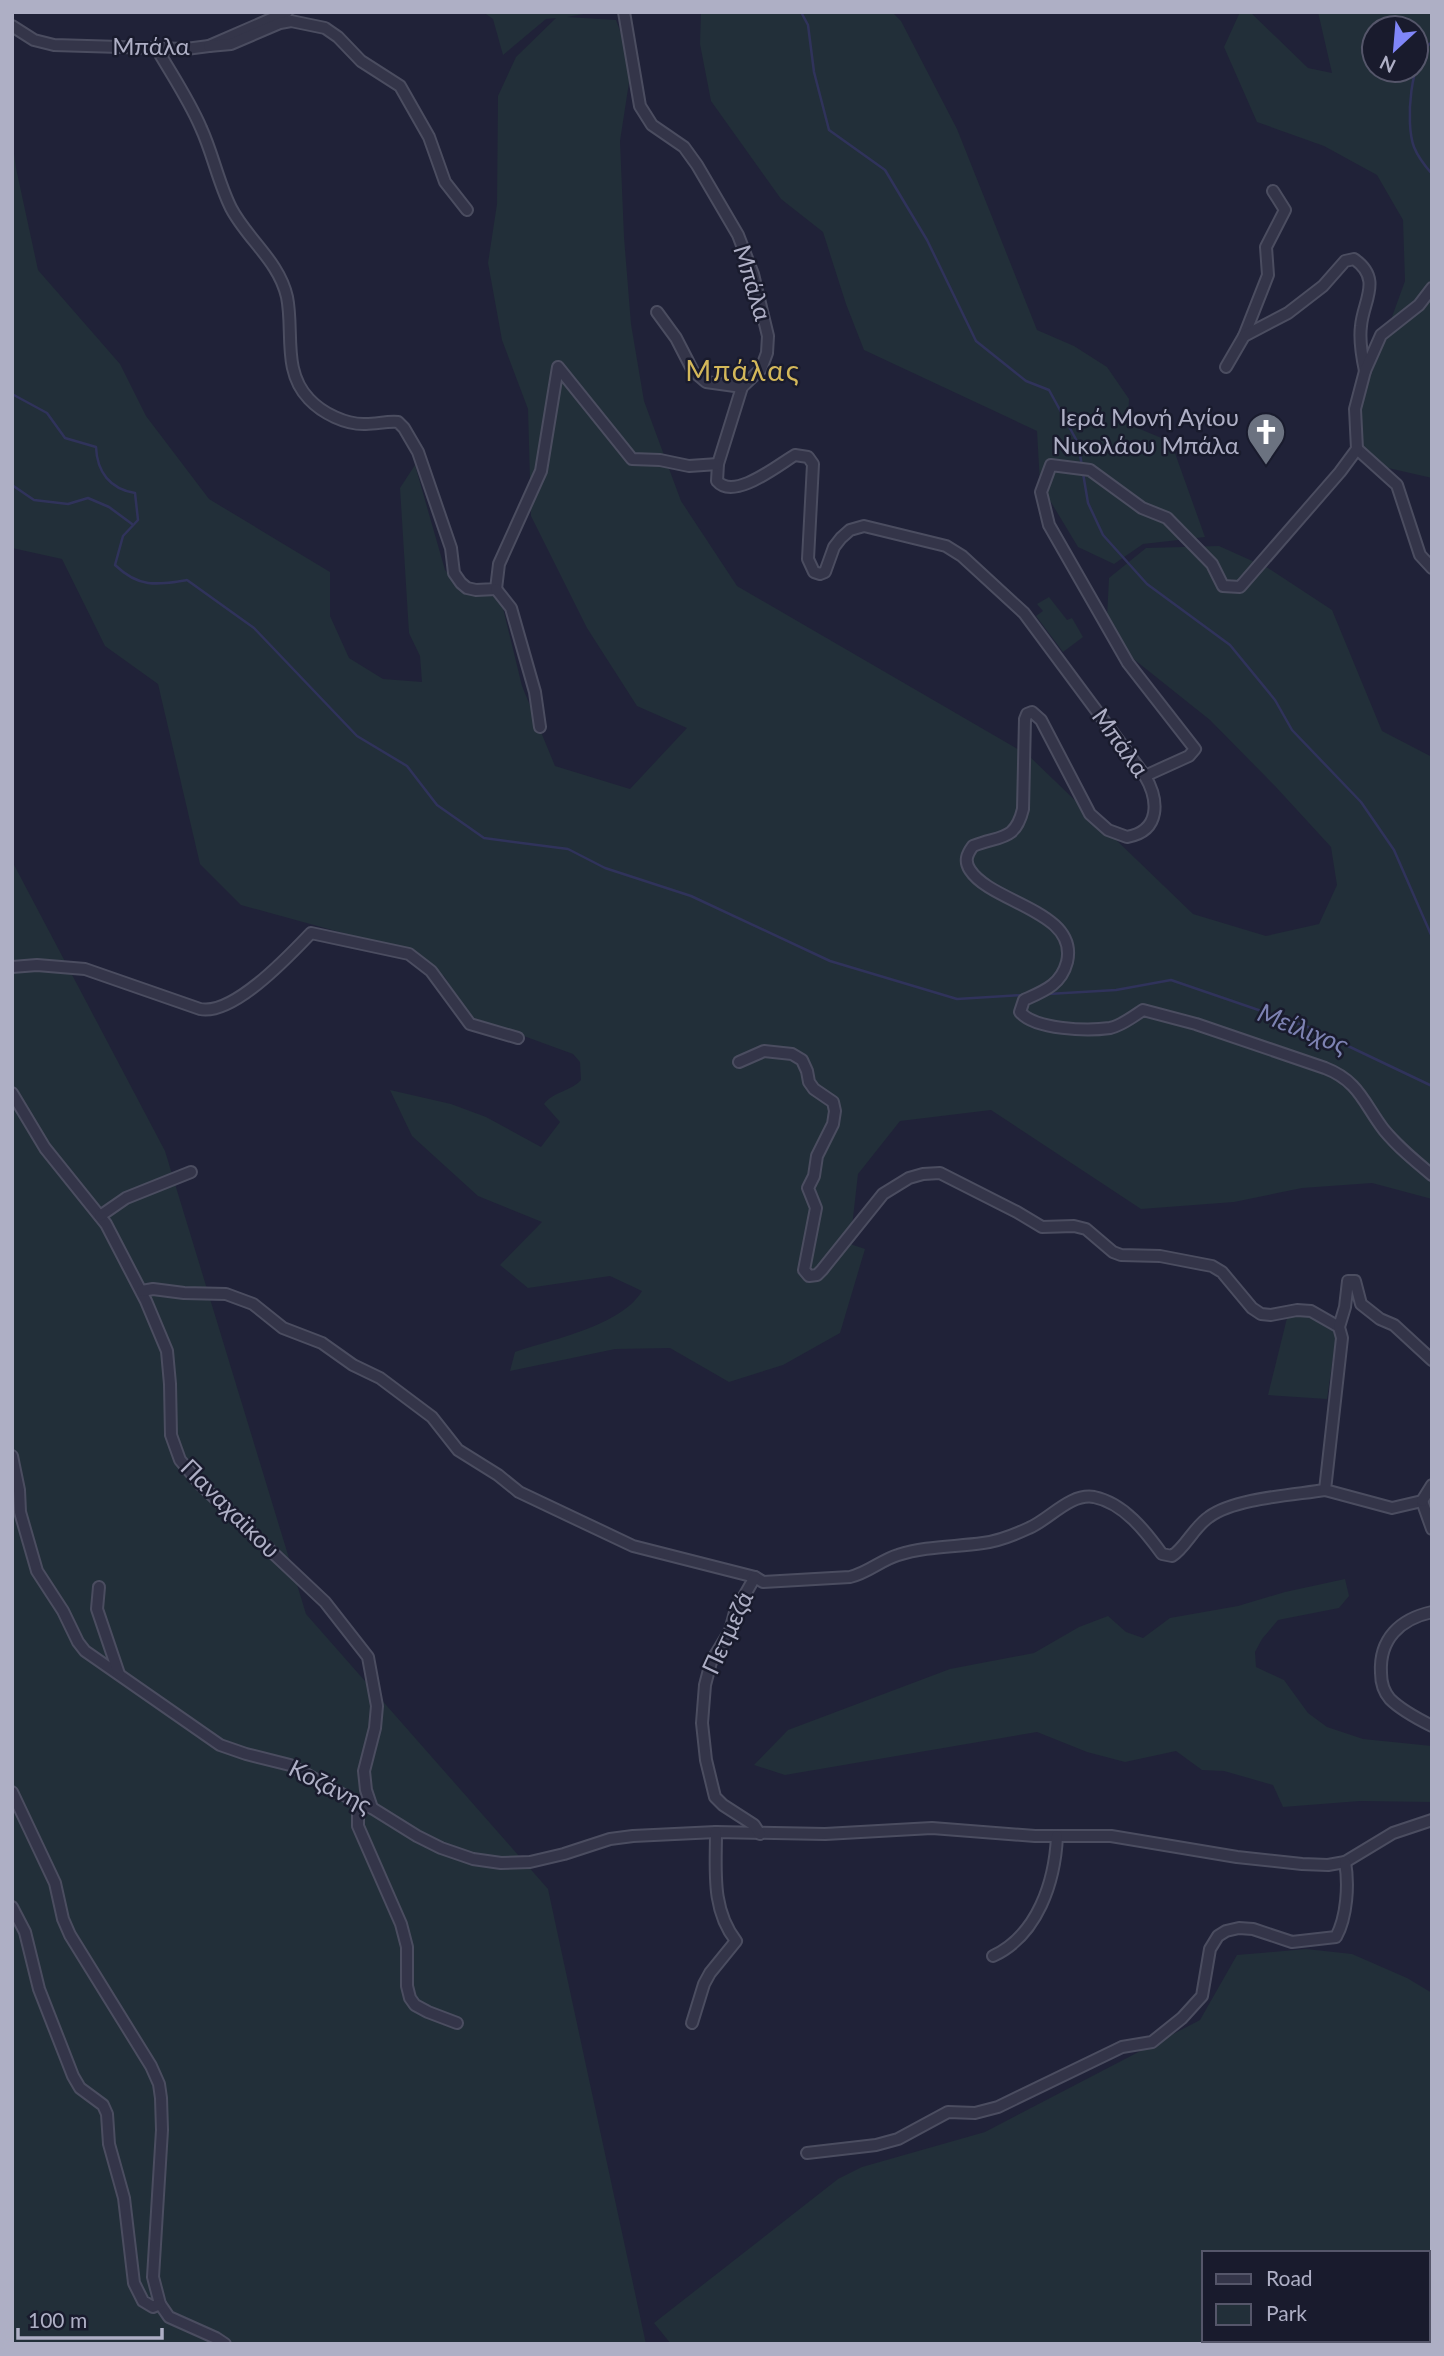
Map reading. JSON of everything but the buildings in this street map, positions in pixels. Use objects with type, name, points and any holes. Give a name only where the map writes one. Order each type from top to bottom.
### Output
[{"type":"street","name":"Μπάλα","points":[[12,26],[34,40],[54,45],[186,49],[209,46],[287,12]]},
{"type":"street","name":"Μπάλα","points":[[624,12],[640,106],[652,125],[684,148],[697,165],[738,235],[753,274],[768,336],[767,353],[761,369],[742,387],[718,464],[718,481],[729,489],[740,487],[795,455],[808,457],[813,464],[808,559],[814,572],[820,574],[825,572],[834,547],[841,538],[850,530],[864,526],[946,545],[962,556],[1024,612],[1145,776],[1156,801],[1150,822],[1135,836],[1117,835],[1099,824],[1090,814],[1041,720],[1036,713],[1027,714],[1023,809],[1020,821],[1015,830],[1006,837],[973,846],[967,855],[966,863],[972,874],[989,886],[1048,919],[1059,930],[1066,944],[1068,957],[1059,981],[1024,1000],[1020,1012],[1024,1017],[1057,1027],[1112,1028],[1143,1010],[1196,1024],[1340,1073],[1362,1094],[1384,1129],[1408,1155],[1432,1175]]},
{"type":"street","points":[[209,46],[231,44],[291,21],[325,28],[338,37],[361,61],[400,86],[429,136],[444,182],[467,210]]},
{"type":"street","points":[[157,49],[201,127],[232,210],[277,272],[288,309],[291,362],[306,396],[318,408],[351,422],[365,425],[390,421],[398,422],[404,428],[418,452],[451,548],[454,573],[467,588],[496,589]]},
{"type":"street","points":[[1226,367],[1244,336],[1268,275],[1266,247],[1285,210],[1273,191]]},
{"type":"street","points":[[1244,336],[1288,313],[1323,286],[1345,261],[1354,259],[1367,273],[1370,285],[1360,329],[1365,371]]},
{"type":"street","points":[[1145,776],[1189,756],[1195,749],[1128,663],[1049,525],[1041,492],[1051,465],[1089,470],[1142,508],[1167,518],[1212,564],[1223,586],[1240,587],[1357,449],[1355,409],[1365,371],[1381,335],[1419,305],[1432,288]]},
{"type":"street","points":[[657,312],[676,338],[693,372],[706,382],[742,387]]},
{"type":"street","points":[[540,727],[535,692],[511,608],[496,589],[499,564],[541,471],[558,367],[632,459],[660,460],[689,466],[718,464]]},
{"type":"street","points":[[1357,449],[1397,485],[1420,555],[1432,568]]},
{"type":"street","points":[[12,967],[37,965],[85,969],[200,1009],[212,1010],[266,979],[311,933],[410,954],[431,971],[470,1024],[518,1038]]},
{"type":"street","points":[[739,1062],[764,1051],[792,1054],[802,1060],[814,1089],[833,1102],[833,1124],[817,1156],[814,1176],[808,1188],[816,1208],[804,1270],[809,1276],[814,1277],[822,1270],[883,1194],[909,1178],[940,1172],[1042,1227],[1074,1226],[1086,1229],[1121,1255],[1160,1256],[1212,1266],[1222,1272],[1252,1308],[1261,1314],[1311,1311],[1339,1327]]},
{"type":"street","name":"Παναχαϊκου","points":[[12,1093],[45,1148],[100,1216],[142,1291],[167,1351],[171,1435],[180,1460],[201,1485],[325,1602],[368,1657],[377,1706],[375,1728],[364,1771],[372,1808]]},
{"type":"street","points":[[100,1216],[126,1198],[191,1172]]},
{"type":"street","points":[[1325,1490],[1342,1338],[1339,1327],[1345,1307],[1347,1282],[1353,1280],[1361,1304],[1380,1319],[1394,1325],[1432,1360]]},
{"type":"street","points":[[142,1291],[153,1289],[226,1294],[253,1304],[283,1328],[322,1343],[353,1366],[380,1378],[432,1417],[457,1450],[498,1475],[519,1492],[634,1546],[755,1577],[760,1581],[855,1576],[898,1555],[932,1548],[984,1543],[1041,1522],[1077,1497],[1088,1496],[1105,1500],[1150,1536],[1162,1554],[1172,1556],[1197,1527],[1219,1511],[1261,1499],[1325,1490],[1392,1508],[1422,1501],[1432,1485]]},
{"type":"street","name":"Κοζάνης","points":[[12,1456],[19,1490],[20,1512],[37,1571],[85,1651],[220,1745],[290,1765],[372,1808],[417,1836],[473,1859],[501,1864],[523,1863],[564,1854],[618,1837],[716,1832],[761,1834],[932,1828],[1035,1836],[1111,1836],[1237,1857],[1320,1865],[1345,1862]]},
{"type":"street","points":[[1422,1501],[1432,1529]]},
{"type":"street","name":"Πετμεζά","points":[[755,1577],[735,1612],[730,1631],[711,1662],[705,1685],[702,1723],[706,1760],[715,1797],[754,1825],[761,1834]]},
{"type":"street","points":[[99,1587],[97,1609],[119,1674]]},
{"type":"street","points":[[1432,1612],[1416,1616],[1394,1630],[1385,1643],[1381,1660],[1384,1689],[1389,1698],[1432,1726]]},
{"type":"street","points":[[12,1792],[55,1883],[63,1919],[70,1935],[151,2066],[160,2086],[161,2140],[153,2277],[160,2304],[169,2317],[225,2344]]},
{"type":"street","points":[[358,1803],[358,1826],[401,1924],[407,1947],[407,1986],[410,1998],[415,2005],[428,2012],[457,2023]]},
{"type":"street","points":[[807,2153],[876,2145],[898,2138],[948,2112],[975,2113],[998,2107],[1122,2048],[1152,2042],[1182,2018],[1202,1996],[1209,1952],[1214,1941],[1223,1933],[1238,1928],[1253,1929],[1295,1942],[1336,1937],[1347,1880],[1345,1862],[1393,1833],[1432,1820]]},
{"type":"street","points":[[692,2023],[704,1984],[736,1941],[721,1917],[716,1887],[716,1832]]},
{"type":"street","points":[[993,1956],[1014,1942],[1036,1915],[1052,1877],[1057,1836]]},
{"type":"street","points":[[12,1907],[25,1932],[38,1989],[73,2076],[80,2088],[103,2105],[107,2114],[109,2144],[124,2198],[137,2293],[148,2305],[153,2307],[160,2304]]},
{"type":"green space","points":[[483,12],[595,12],[567,17],[616,20],[632,63],[620,141],[631,324],[644,401],[681,501],[737,586],[1028,755],[1193,914],[1266,936],[1319,924],[1337,885],[1331,847],[1210,720],[1106,637],[1109,578],[1146,548],[1219,546],[1268,568],[1332,610],[1382,731],[1432,757],[1432,1199],[1372,1183],[1302,1188],[1234,1202],[1141,1209],[991,1110],[900,1121],[858,1174],[850,1244],[865,1249],[840,1333],[783,1365],[729,1382],[670,1348],[615,1349],[510,1371],[515,1352],[603,1322],[632,1303],[642,1291],[610,1276],[528,1288],[500,1265],[542,1222],[478,1196],[412,1136],[390,1090],[451,1104],[486,1117],[541,1147],[560,1122],[544,1104],[581,1080],[580,1062],[573,1054],[469,1016],[444,976],[412,960],[397,945],[361,938],[241,905],[200,864],[158,684],[105,646],[62,559],[12,548],[12,139],[38,270],[120,364],[146,416],[209,499],[330,572],[330,616],[349,658],[383,679],[422,682],[420,656],[409,633],[400,488],[415,465],[445,570],[466,593],[489,592],[502,604],[522,686],[555,766],[630,789],[687,728],[637,706],[587,628],[531,516],[528,409],[502,340],[488,263],[497,204],[498,96],[516,57],[556,18],[546,19],[503,55],[493,19]]},
{"type":"green space","points":[[701,12],[892,12],[901,21],[957,129],[1037,330],[1074,346],[1107,367],[1129,399],[1128,424],[1171,442],[1205,537],[1143,544],[1114,564],[1078,547],[1040,484],[1037,431],[864,350],[823,232],[781,199],[711,101],[700,44]]},
{"type":"green space","points":[[1240,12],[1250,12],[1308,68],[1332,73],[1318,12],[1432,12],[1432,478],[1384,467],[1363,446],[1359,408],[1405,281],[1403,220],[1377,175],[1324,146],[1257,122],[1224,47]]},
{"type":"green space","points":[[1049,597],[1067,620],[1072,618],[1083,637],[1063,652],[1036,616],[1043,611],[1037,604]]},
{"type":"green space","points":[[12,861],[165,1151],[306,1614],[548,1889],[646,2344],[12,2344]]},
{"type":"green space","points":[[1306,1313],[1337,1330],[1327,1399],[1268,1395],[1287,1318]]},
{"type":"green space","points":[[1345,1579],[1349,1596],[1339,1608],[1278,1620],[1255,1652],[1256,1667],[1284,1680],[1308,1713],[1327,1727],[1363,1739],[1432,1746],[1432,1802],[1360,1801],[1283,1807],[1273,1785],[1224,1771],[1202,1770],[1176,1751],[1125,1762],[1087,1752],[1037,1732],[785,1775],[754,1765],[788,1730],[950,1669],[1034,1653],[1079,1627],[1108,1616],[1126,1632],[1143,1638],[1170,1618],[1238,1606]]},
{"type":"green space","points":[[1306,1949],[1352,1954],[1407,1978],[1432,1993],[1432,2344],[671,2344],[654,2323],[838,2179],[862,2167],[985,2132],[1200,2020],[1237,1955]]},
{"type":"waterway","points":[[801,12],[808,25],[814,72],[829,130],[885,170],[927,240],[976,341],[1026,381],[1049,390],[1078,443],[1082,466]]},
{"type":"waterway","points":[[1432,42],[1425,50],[1414,75],[1410,107],[1414,147],[1432,174]]},
{"type":"waterway","points":[[12,394],[47,413],[65,438],[96,447],[99,464],[106,478],[119,488],[135,493],[138,520],[123,536],[115,565],[132,578],[148,583],[187,580],[254,628],[357,736],[407,766],[437,805],[484,838],[568,849],[605,868],[691,896],[830,961],[957,999],[1024,995]]},
{"type":"waterway","points":[[1083,473],[1088,503],[1103,535],[1147,584],[1230,645],[1275,700],[1292,730],[1361,802],[1394,850],[1432,937]]},
{"type":"waterway","points":[[12,485],[34,500],[68,504],[88,498],[109,507],[132,524]]},
{"type":"waterway","name":"Μείλιχος","points":[[1048,994],[1116,990],[1171,980],[1308,1027],[1432,1086]]},
{"type":"place","name":"Ιερά Μονή Αγίου Νικολάου Μπάλα","points":[[1266,466]]},
{"type":"district","name":"Μπάλας","points":[[743,371]]}]
